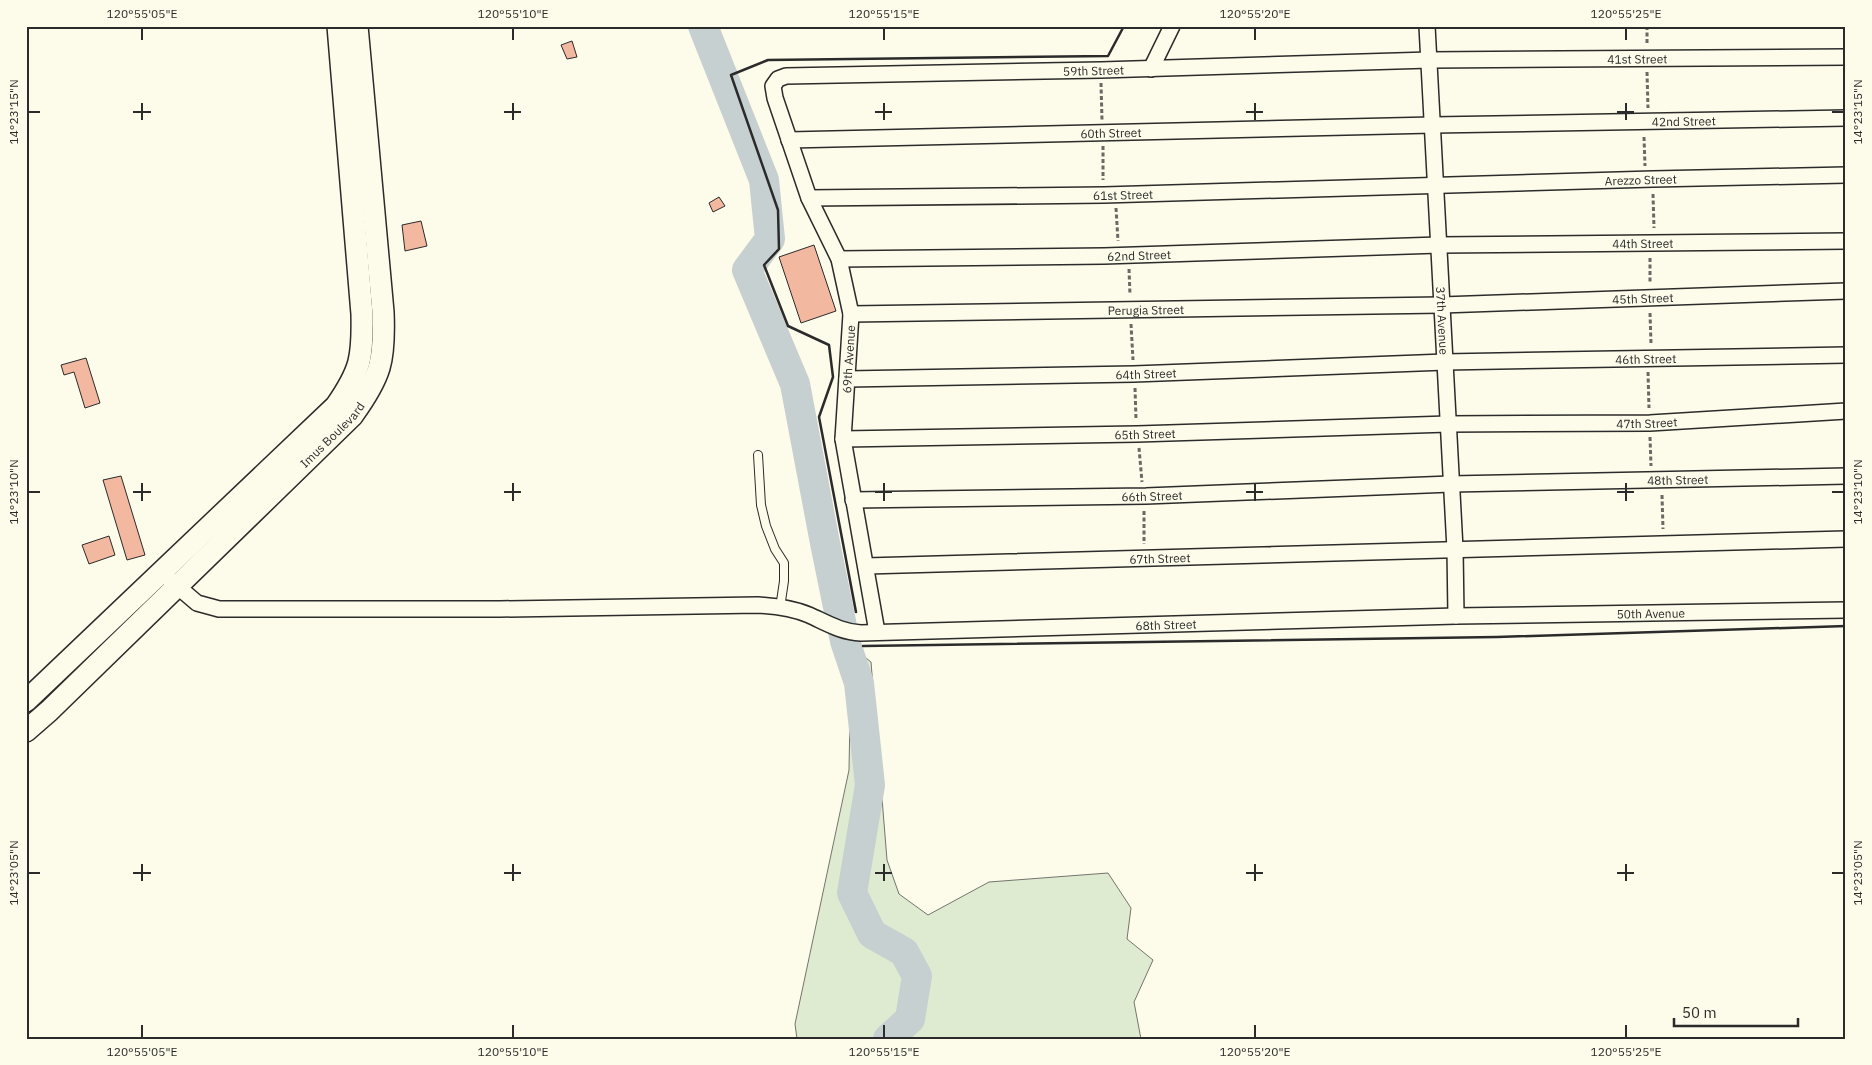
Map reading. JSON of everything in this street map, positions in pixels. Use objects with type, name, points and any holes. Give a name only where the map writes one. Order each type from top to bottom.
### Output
[{"type":"main road","name":"Imus Boulevard","points":[[26,701],[336,406],[350,387],[360,364],[362,314],[338,26]]},
{"type":"main road","name":"Imus Boulevard","points":[[26,730],[49,711],[352,416],[368,394],[380,369],[384,341],[383,312],[357,26]]},
{"type":"street","points":[[1151,69],[1172,26]]},
{"type":"street","name":"37th Avenue","points":[[1428,26],[1456,616]]},
{"type":"street","name":"41st Street","points":[[1430,60],[1846,58]]},
{"type":"street","name":"59th Street","points":[[775,98],[773,86],[778,79],[786,76],[1151,69],[1430,60]]},
{"type":"street","name":"69th Avenue","points":[[775,98],[809,198],[839,258],[851,314],[843,439],[877,632]]},
{"type":"street","name":"42nd Street","points":[[1433,124],[1846,118]]},
{"type":"street","name":"60th Street","points":[[789,140],[1433,124]]},
{"type":"street","name":"Arezzo Street","points":[[1436,185],[1846,175]]},
{"type":"street","name":"61st Street","points":[[809,198],[1115,195],[1436,185]]},
{"type":"street","name":"44th Street","points":[[1439,244],[1846,241]]},
{"type":"street","name":"62nd Street","points":[[839,258],[1123,256],[1439,244]]},
{"type":"street","name":"45th Street","points":[[1442,304],[1846,291]]},
{"type":"street","name":"Perugia Street","points":[[851,314],[1442,304]]},
{"type":"street","name":"46th Street","points":[[1445,362],[1846,355]]},
{"type":"street","name":"64th Street","points":[[847,379],[1134,374],[1445,362]]},
{"type":"street","name":"47th Street","points":[[1448,424],[1650,424],[1846,411]]},
{"type":"street","name":"65th Street","points":[[843,439],[1137,434],[1448,424]]},
{"type":"street","name":"48th Street","points":[[1451,484],[1846,476]]},
{"type":"street","name":"66th Street","points":[[853,500],[1143,496],[1451,484]]},
{"type":"street","points":[[1454,549],[1846,539]]},
{"type":"street","name":"67th Street","points":[[866,566],[1454,549]]},
{"type":"street","name":"68th Street","points":[[162,572],[197,603],[219,609],[500,609],[758,605],[808,614],[832,627],[851,633],[1456,616]]},
{"type":"street","name":"50th Avenue","points":[[1456,616],[1846,610]]},
{"type":"lane","points":[[758,455],[763,512],[775,549],[784,563],[784,581],[780,608]]},
{"type":"path","points":[[1647,58],[1646,121],[1654,242]]},
{"type":"path","points":[[1115,195],[1130,310],[1137,434],[1143,496],[1144,558]]},
{"type":"path","points":[[1648,359],[1650,424],[1663,544]]},
{"type":"green space","points":[[861,654],[871,662],[887,860],[899,894],[928,915],[989,882],[1108,873],[1131,908],[1127,939],[1153,960],[1134,1002],[1141,1039],[797,1039],[795,1024],[849,770],[850,715],[841,656]]},
{"type":"building","points":[[572,41],[577,57],[567,59],[561,45]]},
{"type":"building","points":[[719,197],[725,206],[713,212],[709,203]]},
{"type":"building","points":[[421,221],[427,246],[405,251],[402,225]]},
{"type":"building","points":[[814,245],[836,311],[801,323],[779,257]]},
{"type":"building","points":[[86,358],[100,403],[85,408],[74,372],[64,375],[61,365]]},
{"type":"building","points":[[121,476],[145,555],[127,560],[103,480]]},
{"type":"building","points":[[109,536],[115,555],[89,564],[82,545]]},
{"type":"waterway","points":[[703,26],[764,180],[770,239],[747,270],[795,384],[845,641],[859,683],[870,785],[852,893],[872,934],[904,952],[917,976],[910,1019],[888,1039]]},
{"type":"wall","points":[[856,612],[819,417],[833,377],[829,345],[788,326],[764,265],[779,249],[778,210],[731,75],[768,60],[1108,56],[1124,26]]},
{"type":"wall","points":[[863,646],[1497,637],[1846,626]]}]
